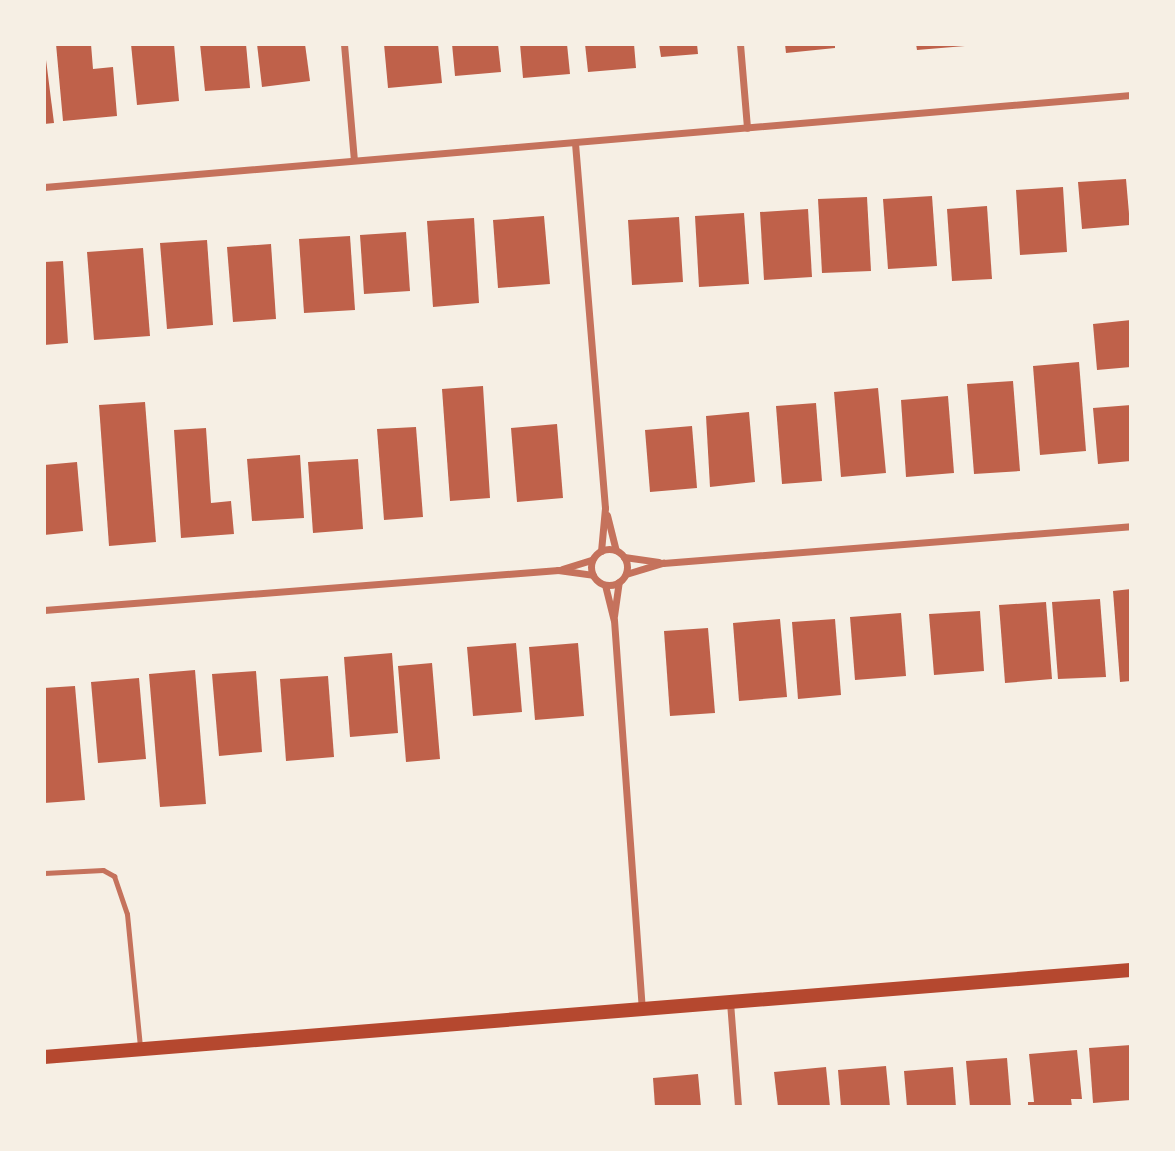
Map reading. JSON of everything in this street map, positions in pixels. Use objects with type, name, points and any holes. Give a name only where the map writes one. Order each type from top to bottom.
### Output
[{"type":"main road","points":[[44,1057],[1131,970]]},
{"type":"street","points":[[344,44],[354,160]]},
{"type":"street","points":[[740,44],[747,128]]},
{"type":"street","points":[[44,187],[1131,95]]},
{"type":"street","points":[[575,143],[605,508],[616,550],[624,557],[663,563]]},
{"type":"street","points":[[44,610],[558,570],[592,560],[601,551],[605,508]]},
{"type":"street","points":[[614,620],[619,582],[626,574],[663,563],[1131,526]]},
{"type":"street","points":[[601,551],[616,550]]},
{"type":"street","points":[[624,557],[626,574]]},
{"type":"street","points":[[592,560],[593,575]]},
{"type":"street","points":[[558,570],[593,575],[605,584],[614,620],[642,1008]]},
{"type":"street","points":[[605,584],[619,582]]},
{"type":"street","points":[[730,1002],[738,1107]]},
{"type":"lane","points":[[44,873],[103,870],[114,876],[127,914],[140,1050]]},
{"type":"building","points":[[44,44],[54,123],[44,124]]},
{"type":"building","points":[[56,44],[91,44],[93,69],[113,67],[117,116],[63,121]]},
{"type":"building","points":[[131,44],[174,44],[179,101],[137,105]]},
{"type":"building","points":[[200,44],[246,44],[250,88],[205,91]]},
{"type":"building","points":[[257,44],[305,44],[310,81],[262,87]]},
{"type":"building","points":[[384,44],[438,44],[442,83],[388,88]]},
{"type":"building","points":[[452,44],[498,44],[501,72],[455,76]]},
{"type":"building","points":[[520,44],[567,44],[570,74],[523,78]]},
{"type":"building","points":[[585,44],[634,44],[636,68],[588,72]]},
{"type":"building","points":[[659,44],[697,44],[698,54],[661,57]]},
{"type":"building","points":[[785,44],[835,44],[835,48],[786,53]]},
{"type":"building","points":[[916,44],[965,44],[965,46],[917,50]]},
{"type":"building","points":[[1126,179],[1130,225],[1082,229],[1078,182]]},
{"type":"building","points":[[1063,187],[1067,252],[1020,255],[1016,190]]},
{"type":"building","points":[[932,196],[937,266],[888,269],[883,199]]},
{"type":"building","points":[[867,197],[871,271],[822,273],[818,199]]},
{"type":"building","points":[[987,206],[992,279],[952,281],[947,209]]},
{"type":"building","points":[[808,209],[812,277],[764,280],[760,212]]},
{"type":"building","points":[[744,213],[749,284],[699,287],[695,216]]},
{"type":"building","points":[[544,216],[550,284],[498,288],[493,220]]},
{"type":"building","points":[[679,217],[683,282],[632,285],[628,220]]},
{"type":"building","points":[[474,218],[479,303],[433,307],[427,221]]},
{"type":"building","points":[[406,232],[410,291],[364,294],[360,235]]},
{"type":"building","points":[[350,236],[355,310],[304,313],[299,239]]},
{"type":"building","points":[[207,240],[213,325],[167,329],[160,243]]},
{"type":"building","points":[[271,244],[276,319],[233,322],[227,247]]},
{"type":"building","points":[[143,248],[150,336],[94,340],[87,252]]},
{"type":"building","points":[[63,261],[68,343],[44,345],[44,262]]},
{"type":"building","points":[[1131,320],[1131,367],[1097,370],[1093,324]]},
{"type":"building","points":[[1079,362],[1086,451],[1040,455],[1033,366]]},
{"type":"building","points":[[1013,381],[1020,471],[974,474],[967,384]]},
{"type":"building","points":[[483,386],[490,498],[450,501],[442,389]]},
{"type":"building","points":[[878,388],[886,473],[841,477],[834,392]]},
{"type":"building","points":[[948,396],[954,473],[906,477],[901,400]]},
{"type":"building","points":[[145,402],[156,542],[109,546],[99,405]]},
{"type":"building","points":[[816,403],[822,481],[782,484],[776,406]]},
{"type":"building","points":[[1131,405],[1131,461],[1098,464],[1093,408]]},
{"type":"building","points":[[749,412],[755,482],[710,487],[706,416]]},
{"type":"building","points":[[557,424],[563,498],[517,502],[511,428]]},
{"type":"building","points":[[692,426],[697,488],[650,492],[645,430]]},
{"type":"building","points":[[416,427],[423,517],[384,520],[377,429]]},
{"type":"building","points":[[206,428],[211,503],[231,501],[234,534],[181,538],[174,430]]},
{"type":"building","points":[[300,455],[304,518],[252,521],[247,459]]},
{"type":"building","points":[[358,459],[363,529],[313,533],[308,462]]},
{"type":"building","points":[[77,462],[83,531],[44,535],[44,465]]},
{"type":"building","points":[[1131,589],[1131,681],[1120,682],[1113,591]]},
{"type":"building","points":[[1100,599],[1106,677],[1058,679],[1052,602]]},
{"type":"building","points":[[1046,602],[1052,679],[1005,683],[999,605]]},
{"type":"building","points":[[980,611],[984,671],[934,675],[929,614]]},
{"type":"building","points":[[901,613],[906,676],[855,680],[850,617]]},
{"type":"building","points":[[780,619],[787,697],[739,701],[733,623]]},
{"type":"building","points":[[835,619],[841,695],[798,699],[792,622]]},
{"type":"building","points":[[708,628],[715,713],[670,716],[664,631]]},
{"type":"building","points":[[516,643],[522,712],[473,716],[467,647]]},
{"type":"building","points":[[578,643],[584,716],[535,720],[529,647]]},
{"type":"building","points":[[392,653],[398,733],[350,737],[344,657]]},
{"type":"building","points":[[432,663],[440,759],[406,762],[398,666]]},
{"type":"building","points":[[195,670],[206,804],[160,807],[149,674]]},
{"type":"building","points":[[256,671],[262,752],[219,756],[212,674]]},
{"type":"building","points":[[328,676],[334,757],[286,761],[280,679]]},
{"type":"building","points":[[139,678],[146,759],[98,763],[91,682]]},
{"type":"building","points":[[75,686],[85,800],[44,803],[44,688]]},
{"type":"building","points":[[1131,1045],[1131,1100],[1093,1103],[1089,1048]]},
{"type":"building","points":[[1077,1050],[1082,1099],[1071,1099],[1072,1107],[1028,1107],[1028,1102],[1034,1102],[1029,1054]]},
{"type":"building","points":[[1007,1058],[1011,1107],[970,1107],[966,1061]]},
{"type":"building","points":[[886,1066],[890,1107],[841,1107],[838,1070]]},
{"type":"building","points":[[826,1067],[830,1107],[778,1107],[774,1072]]},
{"type":"building","points":[[953,1067],[956,1107],[907,1107],[904,1071]]},
{"type":"building","points":[[698,1074],[701,1107],[655,1107],[653,1078]]}]
